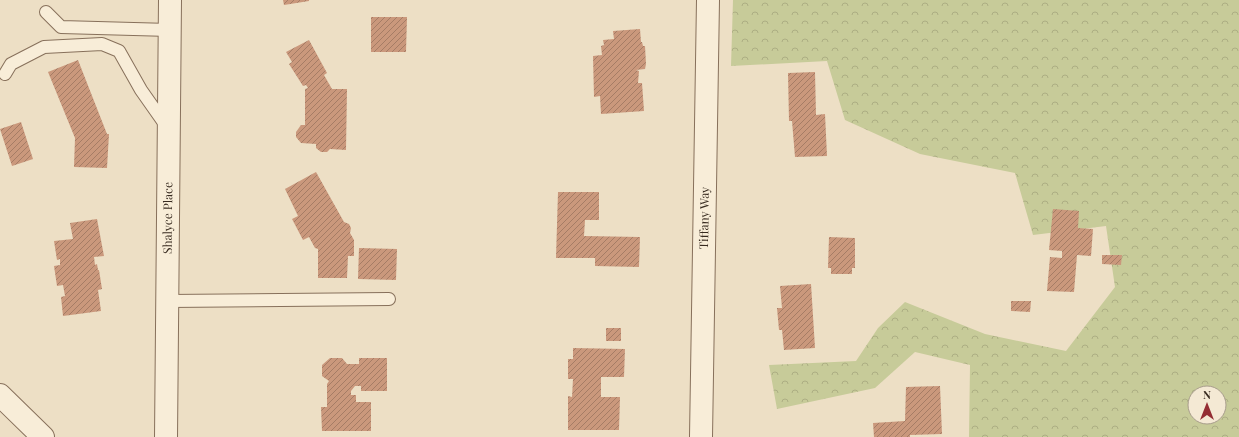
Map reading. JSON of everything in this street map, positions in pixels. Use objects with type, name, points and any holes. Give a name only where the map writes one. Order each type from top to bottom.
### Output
[{"type":"street","name":"Shalyce Place","points":[[166,437],[170,132],[170,0]]},
{"type":"street","name":"Tiffany Way","points":[[701,437],[708,0]]},
{"type":"street","points":[[0,395],[43,437]]},
{"type":"lane","points":[[46,12],[61,27],[170,30]]},
{"type":"lane","points":[[5,74],[11,64],[44,47],[102,44],[119,50],[141,90],[170,132]]},
{"type":"lane","points":[[168,302],[389,299]]},
{"type":"green space","points":[[733,0],[1239,0],[1239,437],[969,437],[970,365],[915,352],[875,388],[777,409],[769,365],[856,361],[878,328],[905,302],[985,334],[1066,351],[1115,287],[1106,226],[1033,235],[1015,173],[920,154],[845,120],[827,61],[731,66]]},
{"type":"building","points":[[283,0],[309,0],[309,1],[284,5]]},
{"type":"building","points":[[371,17],[407,17],[406,52],[371,52]]},
{"type":"building","points":[[640,29],[641,42],[643,46],[645,46],[646,64],[645,69],[636,70],[639,71],[638,83],[642,83],[644,111],[601,114],[600,96],[594,97],[593,56],[602,55],[601,46],[604,45],[603,40],[614,39],[613,31]]},
{"type":"building","points":[[309,40],[327,73],[324,75],[332,89],[347,89],[346,150],[330,149],[327,152],[321,152],[316,148],[316,144],[301,143],[296,137],[296,132],[301,125],[305,125],[305,89],[308,88],[306,85],[303,86],[289,64],[292,62],[286,52]]},
{"type":"building","points":[[78,60],[107,134],[109,134],[107,168],[74,167],[75,138],[48,72]]},
{"type":"building","points":[[815,72],[816,115],[825,114],[827,156],[795,157],[792,121],[789,121],[788,73]]},
{"type":"building","points":[[21,122],[33,159],[12,166],[0,129]]},
{"type":"building","points":[[316,172],[344,222],[349,224],[351,228],[350,233],[354,240],[354,256],[348,256],[347,278],[318,278],[318,249],[315,248],[309,237],[303,240],[292,219],[298,216],[285,189]]},
{"type":"building","points":[[558,192],[599,192],[599,220],[585,220],[584,236],[640,237],[639,267],[595,266],[595,258],[556,258]]},
{"type":"building","points":[[1053,209],[1079,211],[1078,228],[1093,229],[1091,256],[1077,255],[1074,292],[1047,291],[1050,257],[1062,258],[1062,251],[1049,250]]},
{"type":"building","points":[[97,219],[104,256],[94,257],[95,265],[97,264],[99,270],[102,289],[98,290],[101,311],[63,316],[61,297],[65,296],[63,285],[57,286],[54,266],[60,265],[60,259],[57,260],[54,241],[73,239],[70,223]]},
{"type":"building","points":[[829,237],[855,238],[855,268],[852,268],[852,274],[831,274],[831,268],[828,268]]},
{"type":"building","points":[[359,248],[397,249],[396,280],[358,279]]},
{"type":"building","points":[[1102,255],[1122,255],[1121,265],[1102,264]]},
{"type":"building","points":[[811,284],[815,348],[784,350],[782,330],[779,330],[777,308],[782,308],[780,286]]},
{"type":"building","points":[[1011,301],[1031,301],[1030,312],[1011,311]]},
{"type":"building","points":[[606,328],[621,328],[621,341],[606,341]]},
{"type":"building","points":[[573,348],[625,349],[624,377],[601,377],[601,397],[620,397],[619,430],[568,430],[568,396],[572,397],[573,379],[568,379],[568,359],[573,359]]},
{"type":"building","points":[[330,358],[342,358],[347,364],[359,364],[359,358],[387,358],[387,391],[361,391],[361,386],[355,386],[351,391],[351,395],[356,395],[356,402],[371,402],[371,431],[322,431],[321,407],[327,407],[327,384],[329,381],[322,376],[322,365]]},
{"type":"building","points":[[940,386],[942,434],[910,435],[910,437],[874,437],[873,423],[905,421],[906,387]]}]
